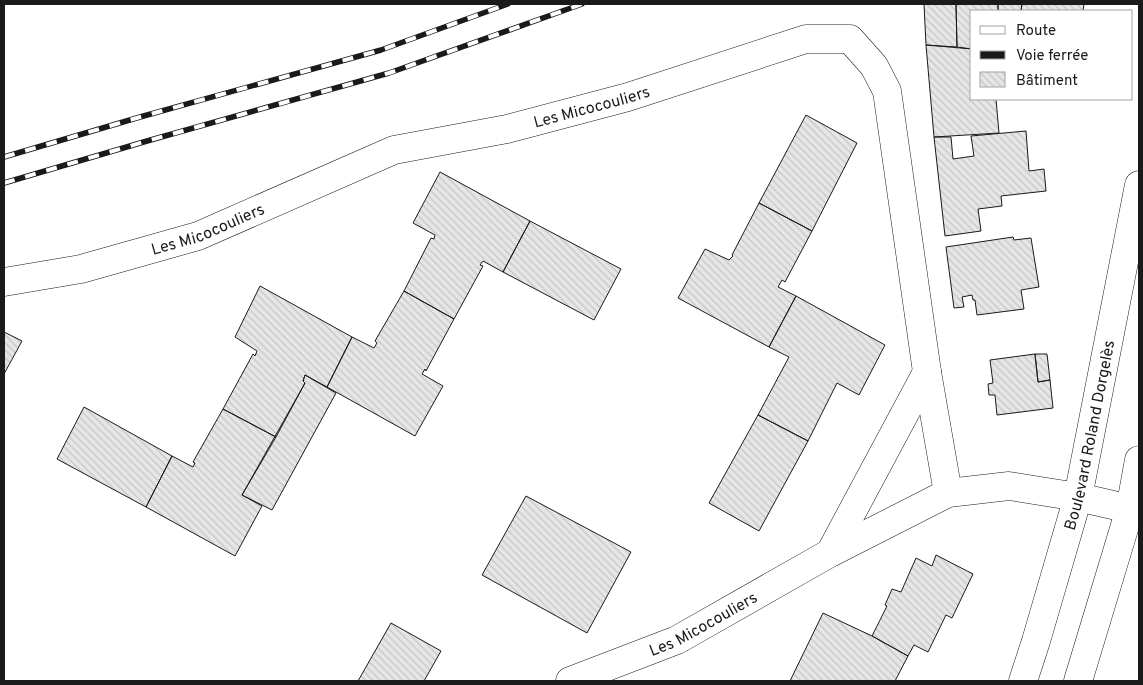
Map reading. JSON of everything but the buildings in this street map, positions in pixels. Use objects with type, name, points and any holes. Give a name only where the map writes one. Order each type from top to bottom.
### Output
[{"type":"street","name":"Les Micocouliers","points":[[4,282],[81,269],[198,236],[394,150],[507,129],[628,97],[806,39],[850,39],[874,66],[887,91],[927,372],[948,493]]},
{"type":"street","name":"Boulevard Roland Dorgelès","points":[[1023,681],[1078,497],[1139,185]]},
{"type":"street","points":[[830,553],[927,372]]},
{"type":"street","points":[[1078,681],[1130,509],[1139,460]]},
{"type":"street","name":"Les Micocouliers","points":[[570,681],[677,640],[830,553],[948,493],[1009,486],[1078,497],[1130,509]]},
{"type":"railway","points":[[4,157],[381,50],[508,4]]},
{"type":"railway","points":[[4,183],[389,73],[582,4]]}]
